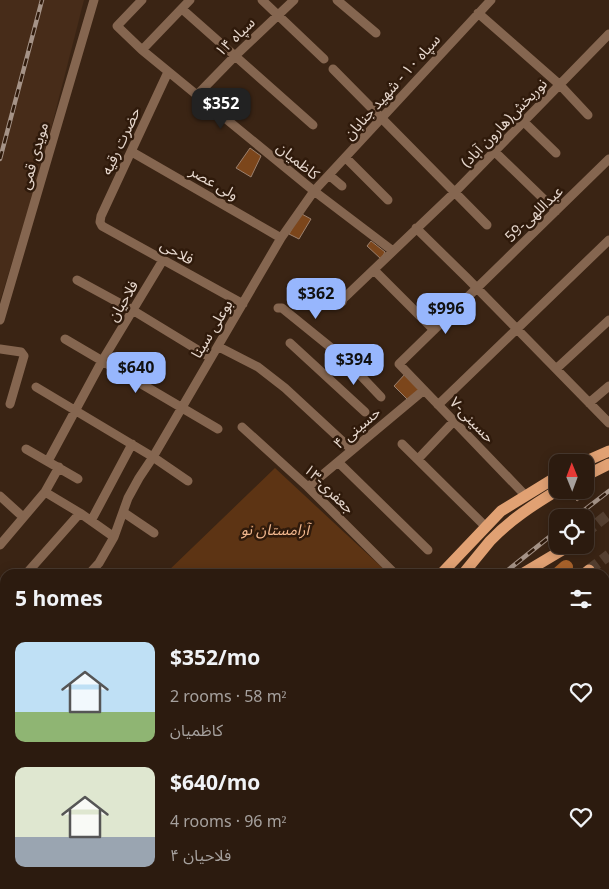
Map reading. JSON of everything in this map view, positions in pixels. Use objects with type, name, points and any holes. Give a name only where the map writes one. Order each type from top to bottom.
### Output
[{"type":"main road","points":[[594,457],[609,450]]},
{"type":"main road","points":[[594,472],[609,464]]},
{"type":"main road","points":[[447,569],[501,511],[549,481]]},
{"type":"main road","points":[[467,569],[510,522],[549,495]]},
{"type":"main road","points":[[530,569],[556,554]]},
{"type":"street","name":"مویدی قمی","points":[[0,320],[94,0]]},
{"type":"street","name":"کاظمیان","points":[[142,0],[118,26],[142,50],[314,192],[393,251]]},
{"type":"street","points":[[142,50],[190,0]]},
{"type":"street","points":[[262,0],[324,59]]},
{"type":"street","name":"سپاه ۱۴","points":[[197,95],[294,0]]},
{"type":"street","points":[[338,0],[376,33]]},
{"type":"street","name":"سپاه ۱۰ - شهید جنابان","points":[[314,192],[490,0]]},
{"type":"street","points":[[182,9],[313,125]]},
{"type":"street","points":[[478,13],[560,85],[588,115]]},
{"type":"street","name":"نوربخش(هارون آباد)","points":[[342,302],[343,298],[455,192],[609,34]]},
{"type":"street","points":[[333,70],[487,225]]},
{"type":"street","name":"حضرت رقیه","points":[[100,222],[101,216],[168,72]]},
{"type":"street","points":[[524,122],[556,153]]},
{"type":"street","name":"ولی عصر","points":[[132,152],[281,238]]},
{"type":"street","points":[[494,152],[556,211]]},
{"type":"street","points":[[346,158],[388,200]]},
{"type":"street","name":"عبداللهی-59","points":[[399,364],[609,159]]},
{"type":"street","points":[[329,175],[342,186]]},
{"type":"street","name":"بوعلی سینا","points":[[94,569],[114,537],[139,478],[281,238],[314,192]]},
{"type":"street","name":"فلاحی","points":[[100,222],[102,226],[243,304]]},
{"type":"street","points":[[416,228],[609,423]]},
{"type":"street","points":[[438,404],[609,240]]},
{"type":"street","name":"فلاحیان","points":[[48,461],[102,361],[134,311],[163,260]]},
{"type":"street","points":[[374,270],[434,330]]},
{"type":"street","points":[[77,280],[134,311],[211,358]]},
{"type":"street","points":[[278,308],[282,308],[298,320],[344,359],[381,396]]},
{"type":"street","points":[[556,369],[609,320]]},
{"type":"street","points":[[65,339],[218,429]]},
{"type":"street","points":[[290,343],[365,412]]},
{"type":"street","points":[[218,347],[258,366],[352,450]]},
{"type":"street","points":[[0,349],[21,352],[24,356],[10,404]]},
{"type":"street","name":"حسینی-۷","points":[[399,364],[526,494]]},
{"type":"street","points":[[589,402],[609,386]]},
{"type":"street","points":[[36,387],[132,444],[188,481]]},
{"type":"street","name":"حسینی ۴","points":[[308,487],[424,390]]},
{"type":"street","points":[[418,459],[454,421]]},
{"type":"street","name":"جعفری-۱۳","points":[[242,427],[308,487],[390,569]]},
{"type":"street","points":[[91,521],[132,444]]},
{"type":"street","points":[[402,444],[486,526]]},
{"type":"street","points":[[26,449],[78,479]]},
{"type":"street","points":[[338,462],[428,550]]},
{"type":"street","points":[[0,545],[44,492],[59,467]]},
{"type":"street","points":[[44,492],[80,513],[114,537]]},
{"type":"street","points":[[0,496],[23,517]]},
{"type":"street","points":[[123,512],[154,533]]},
{"type":"street","points":[[30,569],[80,513]]},
{"type":"shaded area","points":[[0,0],[84,0],[39,176],[0,301]]},
{"type":"green space","name":"آرامستان نو","points":[[275,468],[384,569],[170,569]]},
{"type":"building","points":[[250,148],[261,156],[251,177],[236,168]]},
{"type":"building","points":[[300,213],[311,219],[299,239],[289,234]]},
{"type":"building","points":[[371,241],[385,252],[381,259],[367,246]]},
{"type":"building","points":[[406,373],[421,389],[409,401],[394,386]]},
{"type":"tunnel","points":[[594,526],[609,514]]},
{"type":"tunnel","points":[[590,569],[609,555]]},
{"type":"railway","points":[[0,159],[42,0]]},
{"type":"railway","points":[[586,509],[609,491]]},
{"type":"railway","points":[[509,569],[549,537]]}]
